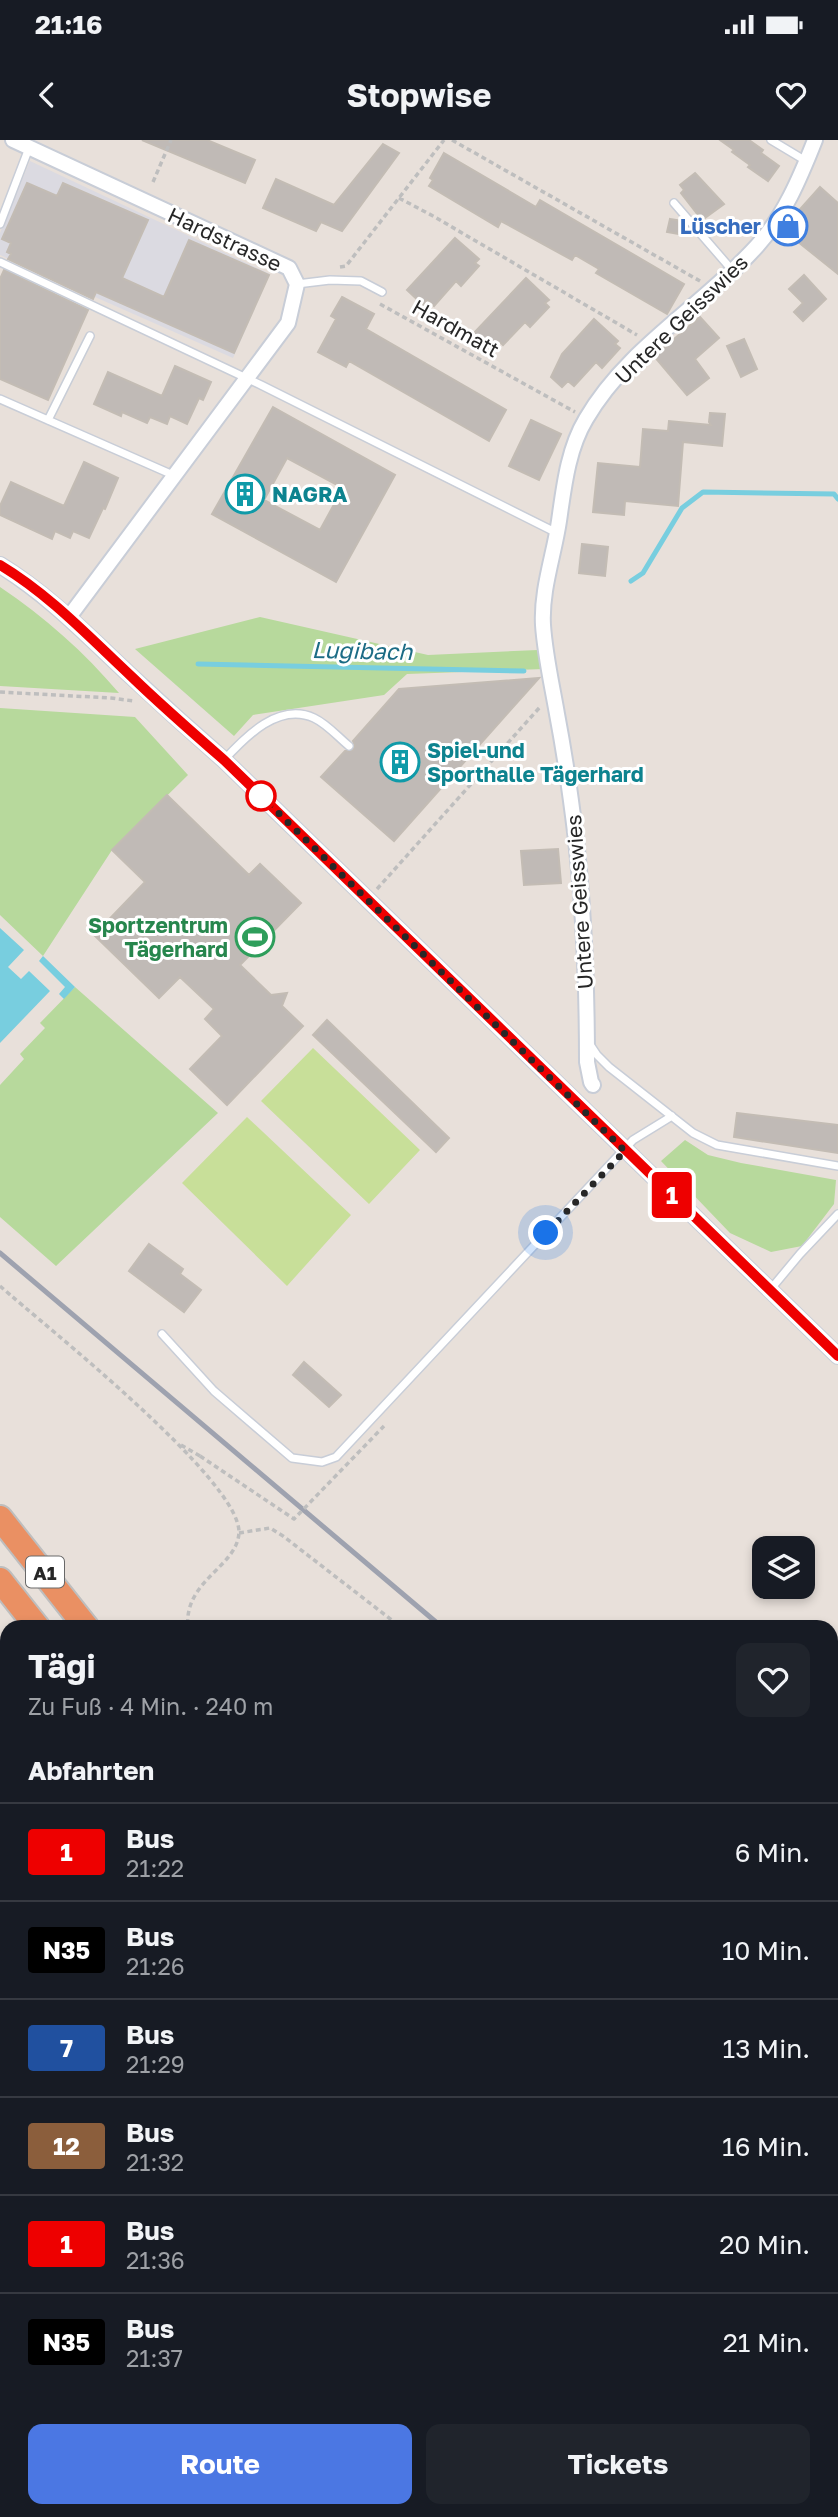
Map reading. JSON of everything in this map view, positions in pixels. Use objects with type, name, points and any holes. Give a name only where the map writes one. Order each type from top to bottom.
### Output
[{"type":"highway","name":"A1","points":[[0,1518],[81,1620]]},
{"type":"highway","name":"A1","points":[[0,1580],[32,1620]]},
{"type":"street","name":"Hardstrasse","points":[[13,140],[289,268],[297,285],[288,323],[69,617]]},
{"type":"street","name":"Untere Geisswies","points":[[593,1085],[587,1062],[582,892],[569,780],[543,623],[573,446],[586,418],[620,373],[714,289],[757,246],[777,220],[796,187],[815,140]]},
{"type":"street","points":[[0,565],[69,617],[132,678],[224,760],[838,1356]]},
{"type":"lane","points":[[771,140],[806,161]]},
{"type":"lane","points":[[0,224],[29,148]]},
{"type":"lane","points":[[674,203],[732,270]]},
{"type":"lane","points":[[0,262],[247,379],[558,534]]},
{"type":"lane","points":[[297,285],[330,280],[361,281],[382,292]]},
{"type":"lane","points":[[48,420],[90,336]]},
{"type":"lane","points":[[0,399],[173,475]]},
{"type":"lane","points":[[224,760],[255,729],[269,720],[298,715],[313,717],[349,746]]},
{"type":"lane","points":[[587,1040],[609,1066],[693,1133],[717,1145],[838,1166]]},
{"type":"lane","points":[[162,1334],[214,1391],[292,1458],[322,1462],[336,1457],[633,1140],[672,1116]]},
{"type":"lane","points":[[770,1290],[838,1214]]},
{"type":"path","points":[[153,182],[171,140]]},
{"type":"path","points":[[334,269],[346,267],[444,140]]},
{"type":"path","points":[[452,140],[714,289]]},
{"type":"path","points":[[399,198],[651,343]]},
{"type":"path","name":"Hardmatt","points":[[376,302],[586,418]]},
{"type":"path","points":[[0,692],[111,698],[136,702]]},
{"type":"path","points":[[368,898],[553,692]]},
{"type":"path","points":[[0,1286],[117,1386],[176,1442],[230,1504],[239,1533],[236,1545],[196,1591],[190,1605],[189,1620]]},
{"type":"path","points":[[176,1442],[294,1519],[384,1426]]},
{"type":"path","points":[[239,1533],[264,1528],[276,1532],[392,1620]]},
{"type":"shaded area","points":[[30,161],[270,274],[233,358],[0,255],[0,233]]},
{"type":"green space","points":[[0,587],[33,610],[63,636],[119,693],[0,686]]},
{"type":"green space","points":[[260,617],[428,655],[538,650],[544,669],[407,674],[384,695],[253,715],[234,736],[135,649]]},
{"type":"green space","points":[[0,708],[135,717],[188,775],[112,850],[43,956],[0,915]]},
{"type":"green space","points":[[75,987],[218,1113],[56,1266],[0,1217],[0,1085],[24,1059],[20,1054],[45,1028],[40,1023]]},
{"type":"green space","points":[[313,1048],[420,1150],[369,1204],[261,1101]]},
{"type":"green space","points":[[247,1117],[351,1215],[287,1286],[182,1183]]},
{"type":"green space","points":[[685,1140],[708,1155],[836,1180],[834,1204],[802,1246],[771,1252],[730,1233],[661,1161]]},
{"type":"water","points":[[0,928],[24,950],[8,967],[21,979],[29,971],[50,991],[0,1043]]},
{"type":"water","points":[[43,956],[75,987],[64,999],[59,994],[65,987],[39,961]]},
{"type":"building","points":[[142,140],[207,140],[255,160],[245,183]]},
{"type":"building","points":[[720,140],[749,140],[779,166],[768,181],[748,167],[750,165]]},
{"type":"building","points":[[383,144],[399,153],[342,231],[321,222],[316,231],[263,208],[276,179],[334,205]]},
{"type":"building","points":[[444,153],[536,207],[540,200],[684,284],[667,314],[596,273],[599,269],[575,255],[572,260],[501,221],[498,227],[429,186],[433,180],[430,178]]},
{"type":"building","points":[[695,173],[724,204],[702,220],[681,193],[684,190],[680,185]]},
{"type":"building","points":[[27,183],[57,196],[63,183],[148,220],[122,278],[164,297],[189,240],[269,275],[234,353],[96,292],[93,299],[8,259],[11,254],[7,252],[11,243],[2,239]]},
{"type":"building","points":[[820,187],[838,203],[838,274],[782,229],[792,214],[794,216]]},
{"type":"building","points":[[670,219],[682,221],[687,227],[685,235],[667,232]]},
{"type":"building","points":[[455,238],[479,259],[475,263],[479,266],[461,286],[456,281],[434,306],[427,300],[423,305],[407,290]]},
{"type":"building","points":[[4,270],[88,310],[48,400],[0,379],[0,279]]},
{"type":"building","points":[[804,275],[826,299],[803,321],[794,312],[803,303],[789,289]]},
{"type":"building","points":[[526,278],[549,300],[545,303],[549,307],[530,327],[525,322],[503,345],[499,341],[490,350],[473,334]]},
{"type":"building","points":[[342,297],[374,314],[366,329],[506,410],[489,441],[349,361],[346,367],[318,352],[336,319],[331,316]]},
{"type":"building","points":[[700,317],[719,338],[695,359],[709,378],[687,395],[654,356]]},
{"type":"building","points":[[594,319],[618,341],[615,344],[620,348],[602,368],[596,362],[574,386],[568,381],[562,387],[551,377],[562,354]]},
{"type":"building","points":[[744,339],[757,369],[741,377],[727,346]]},
{"type":"building","points":[[175,366],[211,382],[203,400],[199,398],[187,424],[170,416],[167,424],[150,417],[147,423],[122,412],[121,416],[94,404],[108,372],[162,396]]},
{"type":"building","name":"NAGRA","points":[[273,407],[395,475],[336,582],[212,514]],"holes":[[[287,458],[343,488],[320,530],[264,500]]]},
{"type":"building","points":[[710,413],[725,414],[722,446],[683,442],[678,506],[625,501],[624,515],[593,512],[598,463],[640,467],[643,429],[668,431],[669,421],[711,425]]},
{"type":"building","points":[[531,420],[561,434],[539,480],[509,466]]},
{"type":"building","points":[[84,462],[118,478],[89,538],[73,531],[70,538],[55,531],[52,539],[0,515],[0,506],[11,482],[64,506]]},
{"type":"building","points":[[582,544],[608,547],[605,576],[579,573]]},
{"type":"building","name":"Spiel-und Sporthalle Tägerhard","points":[[539,678],[394,841],[321,777],[345,751],[353,750],[353,741],[399,689]]},
{"type":"building","points":[[167,795],[249,875],[260,864],[301,903],[240,965],[271,995],[287,993],[282,1006],[303,1026],[227,1105],[190,1069],[222,1036],[205,1019],[214,1009],[180,977],[159,998],[94,935],[145,882],[112,850]]},
{"type":"building","points":[[558,849],[561,883],[524,885],[521,851]]},
{"type":"building","points":[[327,1020],[449,1138],[436,1152],[313,1035]]},
{"type":"building","points":[[737,1113],[838,1125],[838,1153],[734,1137]]},
{"type":"building","points":[[149,1244],[183,1269],[180,1274],[201,1290],[184,1312],[129,1271]]},
{"type":"building","points":[[304,1362],[341,1395],[329,1407],[293,1375]]},
{"type":"waterway","name":"Lugibach","points":[[631,581],[643,573],[682,508],[703,492],[834,494],[838,499]]},
{"type":"waterway","name":"Lugibach","points":[[198,664],[524,671]]},
{"type":"railway","points":[[0,1253],[434,1620]]},
{"type":"bus line","name":"1","points":[[0,565],[69,617],[132,678],[224,760],[838,1356]]},
{"type":"place","name":"Lüscher","points":[[788,226]]},
{"type":"place","name":"NAGRA","points":[[245,494]]},
{"type":"place","name":"Spiel-und Sporthalle Tägerhard","points":[[400,762]]},
{"type":"place","name":"Sportzentrum Tägerhard","points":[[255,937]]},
{"type":"route","points":[[261,796],[625,1151],[546,1233]]}]
